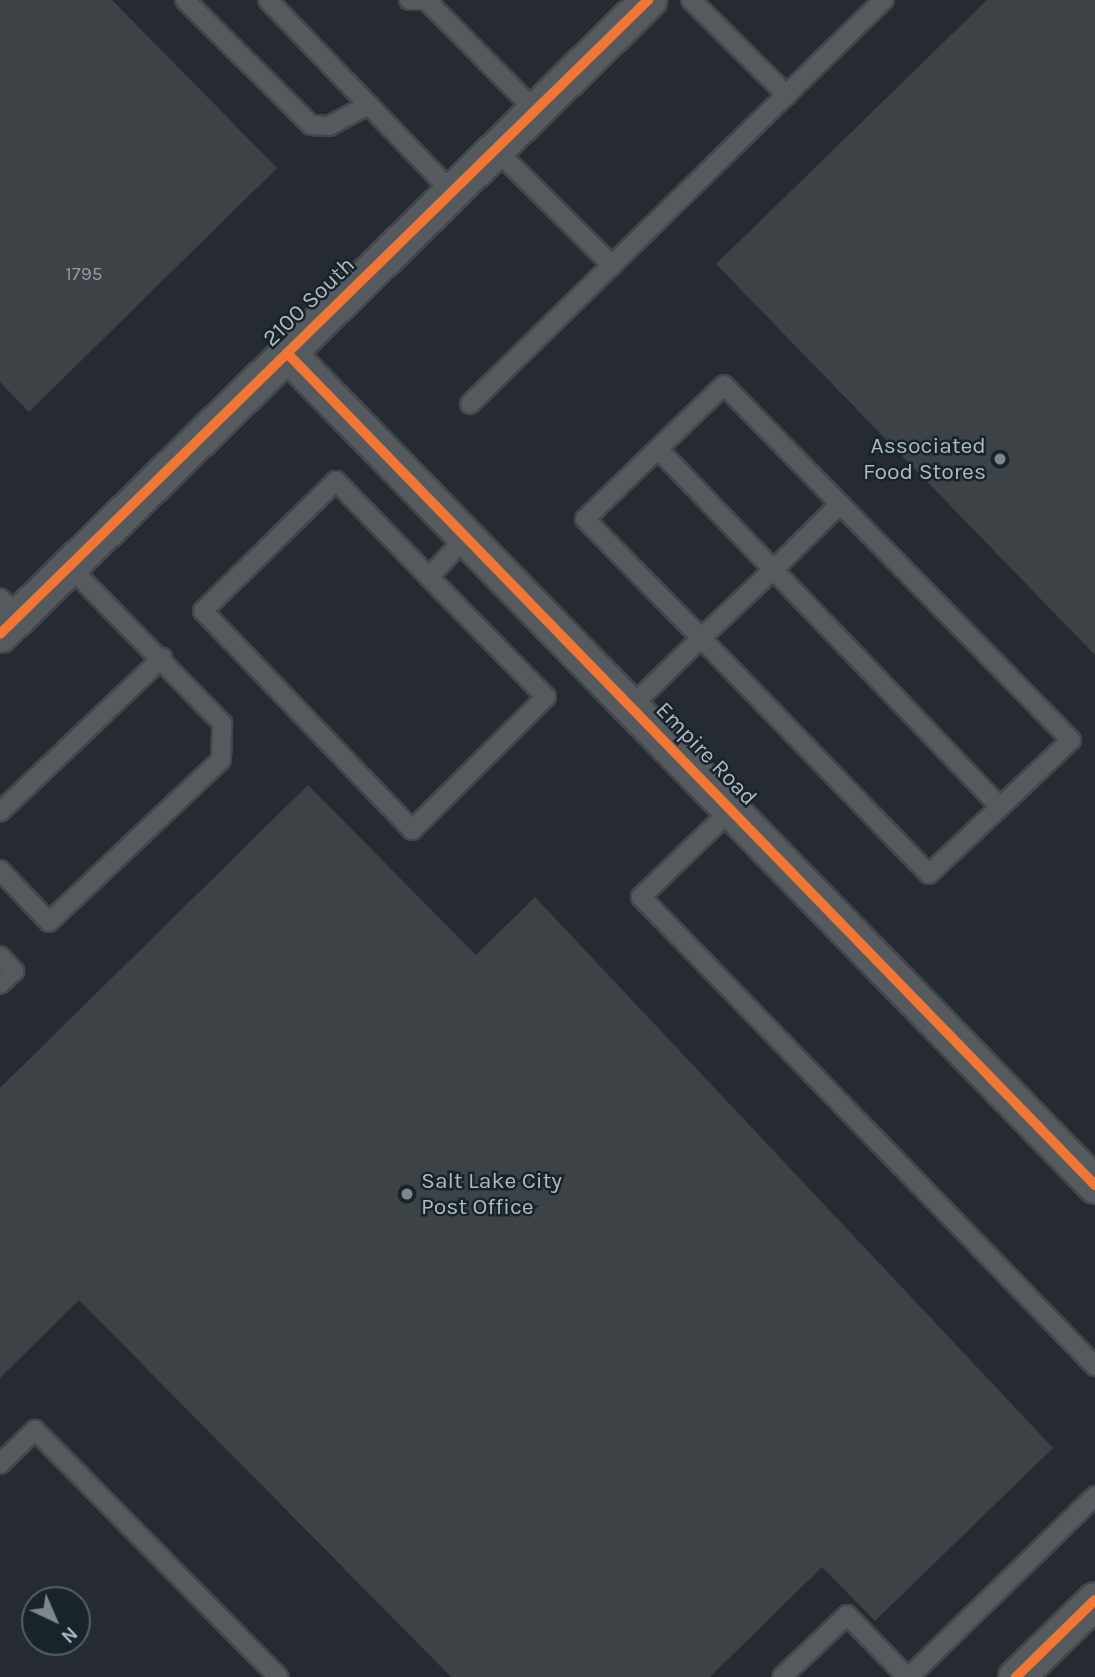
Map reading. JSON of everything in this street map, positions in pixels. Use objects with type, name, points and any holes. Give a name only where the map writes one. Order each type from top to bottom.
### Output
[{"type":"street","name":"2100 South","points":[[6,616],[69,566],[648,0]]},
{"type":"street","name":"Empire Road","points":[[287,353],[1095,1185]]},
{"type":"street","points":[[1016,1677],[1095,1600]]},
{"type":"lane","points":[[185,0],[311,125],[329,126],[368,105]]},
{"type":"lane","points":[[268,0],[452,192]]},
{"type":"lane","points":[[409,0],[430,2],[535,110]]},
{"type":"lane","points":[[691,0],[787,95]]},
{"type":"lane","points":[[470,404],[884,0]]},
{"type":"lane","points":[[495,149],[612,265]]},
{"type":"lane","points":[[724,385],[840,504],[1071,740],[929,874],[585,519],[724,385]]},
{"type":"lane","points":[[658,449],[1000,807]]},
{"type":"lane","points":[[336,481],[429,577],[546,697],[412,830],[203,611],[336,481]]},
{"type":"lane","points":[[631,707],[840,504]]},
{"type":"lane","points":[[429,577],[466,537]]},
{"type":"lane","points":[[0,870],[49,922],[221,760],[222,723],[162,658],[69,566]]},
{"type":"lane","points":[[0,812],[162,658]]},
{"type":"lane","points":[[731,810],[641,897],[1095,1366]]},
{"type":"lane","points":[[0,956],[14,971],[0,984]]},
{"type":"lane","points":[[0,1464],[35,1430],[279,1677]]},
{"type":"lane","points":[[782,1677],[847,1615],[908,1677],[1095,1496]]},
{"type":"building","points":[[0,0],[112,0],[277,168],[29,412],[0,382]]},
{"type":"building","name":"Associated Food Stores","points":[[987,0],[1095,0],[1095,655],[716,264]]},
{"type":"building","name":"Salt Lake City Post Office","points":[[308,785],[476,955],[535,897],[1053,1448],[875,1621],[822,1567],[710,1677],[451,1677],[79,1300],[0,1378],[0,1088]]},
{"type":"cycle path","points":[[0,634],[648,0]]},
{"type":"cycle path","points":[[287,353],[1095,1185]]},
{"type":"cycle path","points":[[1016,1677],[1095,1600]]},
{"type":"place","name":"Associated Food Stores","points":[[1000,459]]},
{"type":"place","name":"Salt Lake City Post Office","points":[[407,1194]]}]
